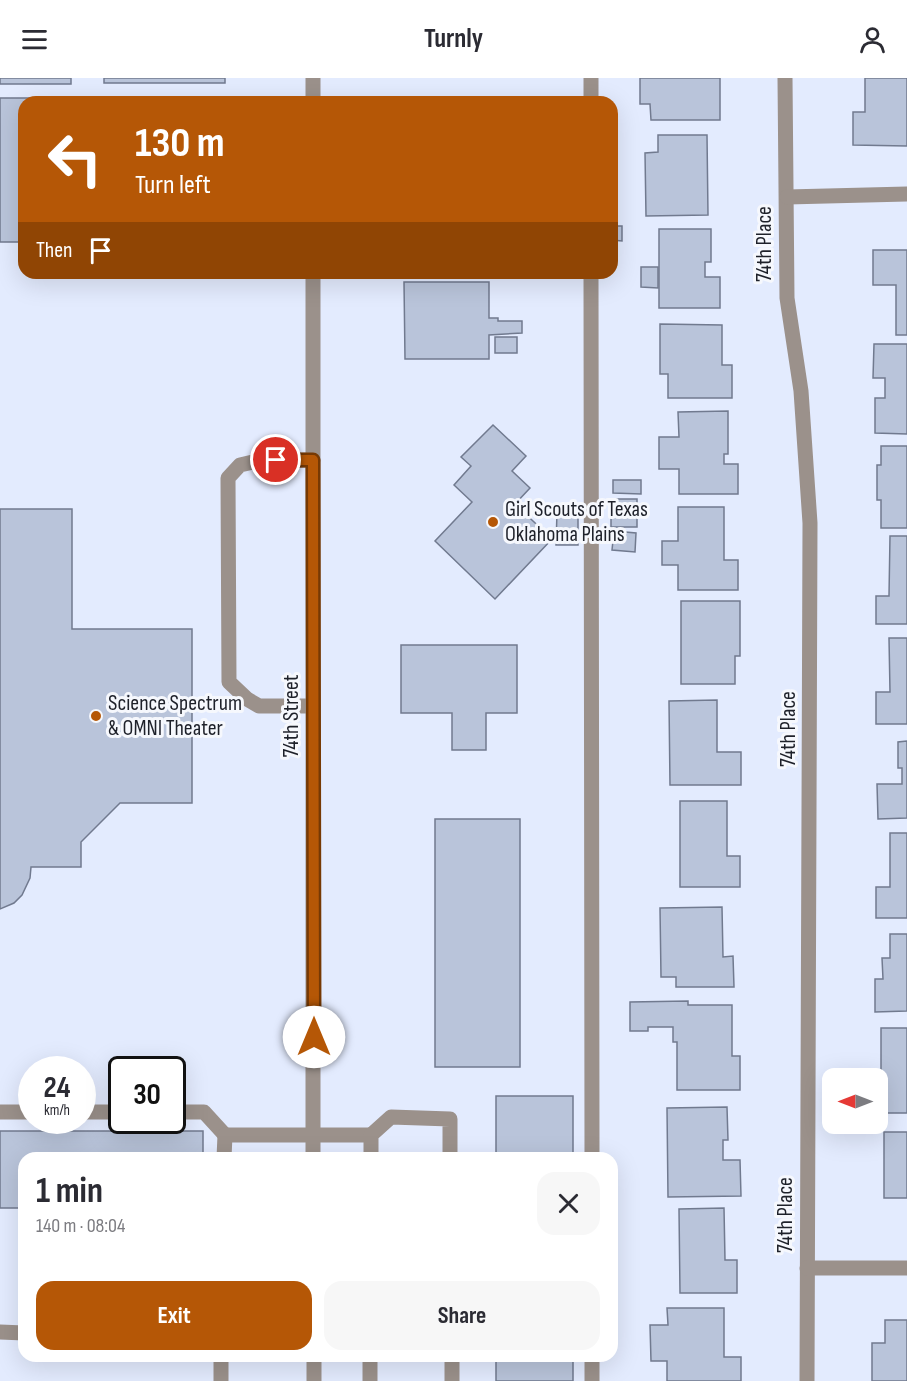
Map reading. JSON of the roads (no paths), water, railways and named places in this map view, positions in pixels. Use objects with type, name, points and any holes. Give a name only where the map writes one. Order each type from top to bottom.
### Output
[{"type":"street","points":[[313,78],[313,96]]},
{"type":"street","points":[[591,78],[591,96]]},
{"type":"street","name":"74th Place","points":[[785,78],[787,298],[801,391],[810,523],[807,1381]]},
{"type":"street","points":[[787,197],[907,194]]},
{"type":"street","name":"74th Street","points":[[313,279],[314,1152]]},
{"type":"street","points":[[591,279],[592,1152]]},
{"type":"street","points":[[313,460],[257,461],[240,465],[228,478],[229,682],[247,699],[259,706],[314,706]]},
{"type":"street","points":[[0,1112],[18,1112]]},
{"type":"street","points":[[186,1112],[204,1112],[225,1135],[224,1152]]},
{"type":"street","points":[[225,1135],[371,1135],[391,1117],[450,1119],[450,1152]]},
{"type":"street","points":[[371,1135],[371,1152]]},
{"type":"street","points":[[807,1268],[907,1268]]},
{"type":"street","points":[[0,1332],[18,1333]]},
{"type":"street","points":[[221,1362],[221,1381]]},
{"type":"street","points":[[314,1362],[314,1381]]},
{"type":"street","points":[[370,1362],[370,1381]]},
{"type":"street","points":[[452,1362],[452,1381]]},
{"type":"street","points":[[592,1362],[592,1381]]},
{"type":"place","name":"Girl Scouts of Texas Oklahoma Plains","points":[[493,522]]},
{"type":"place","name":"Science Spectrum & OMNI Theater","points":[[96,716]]}]
